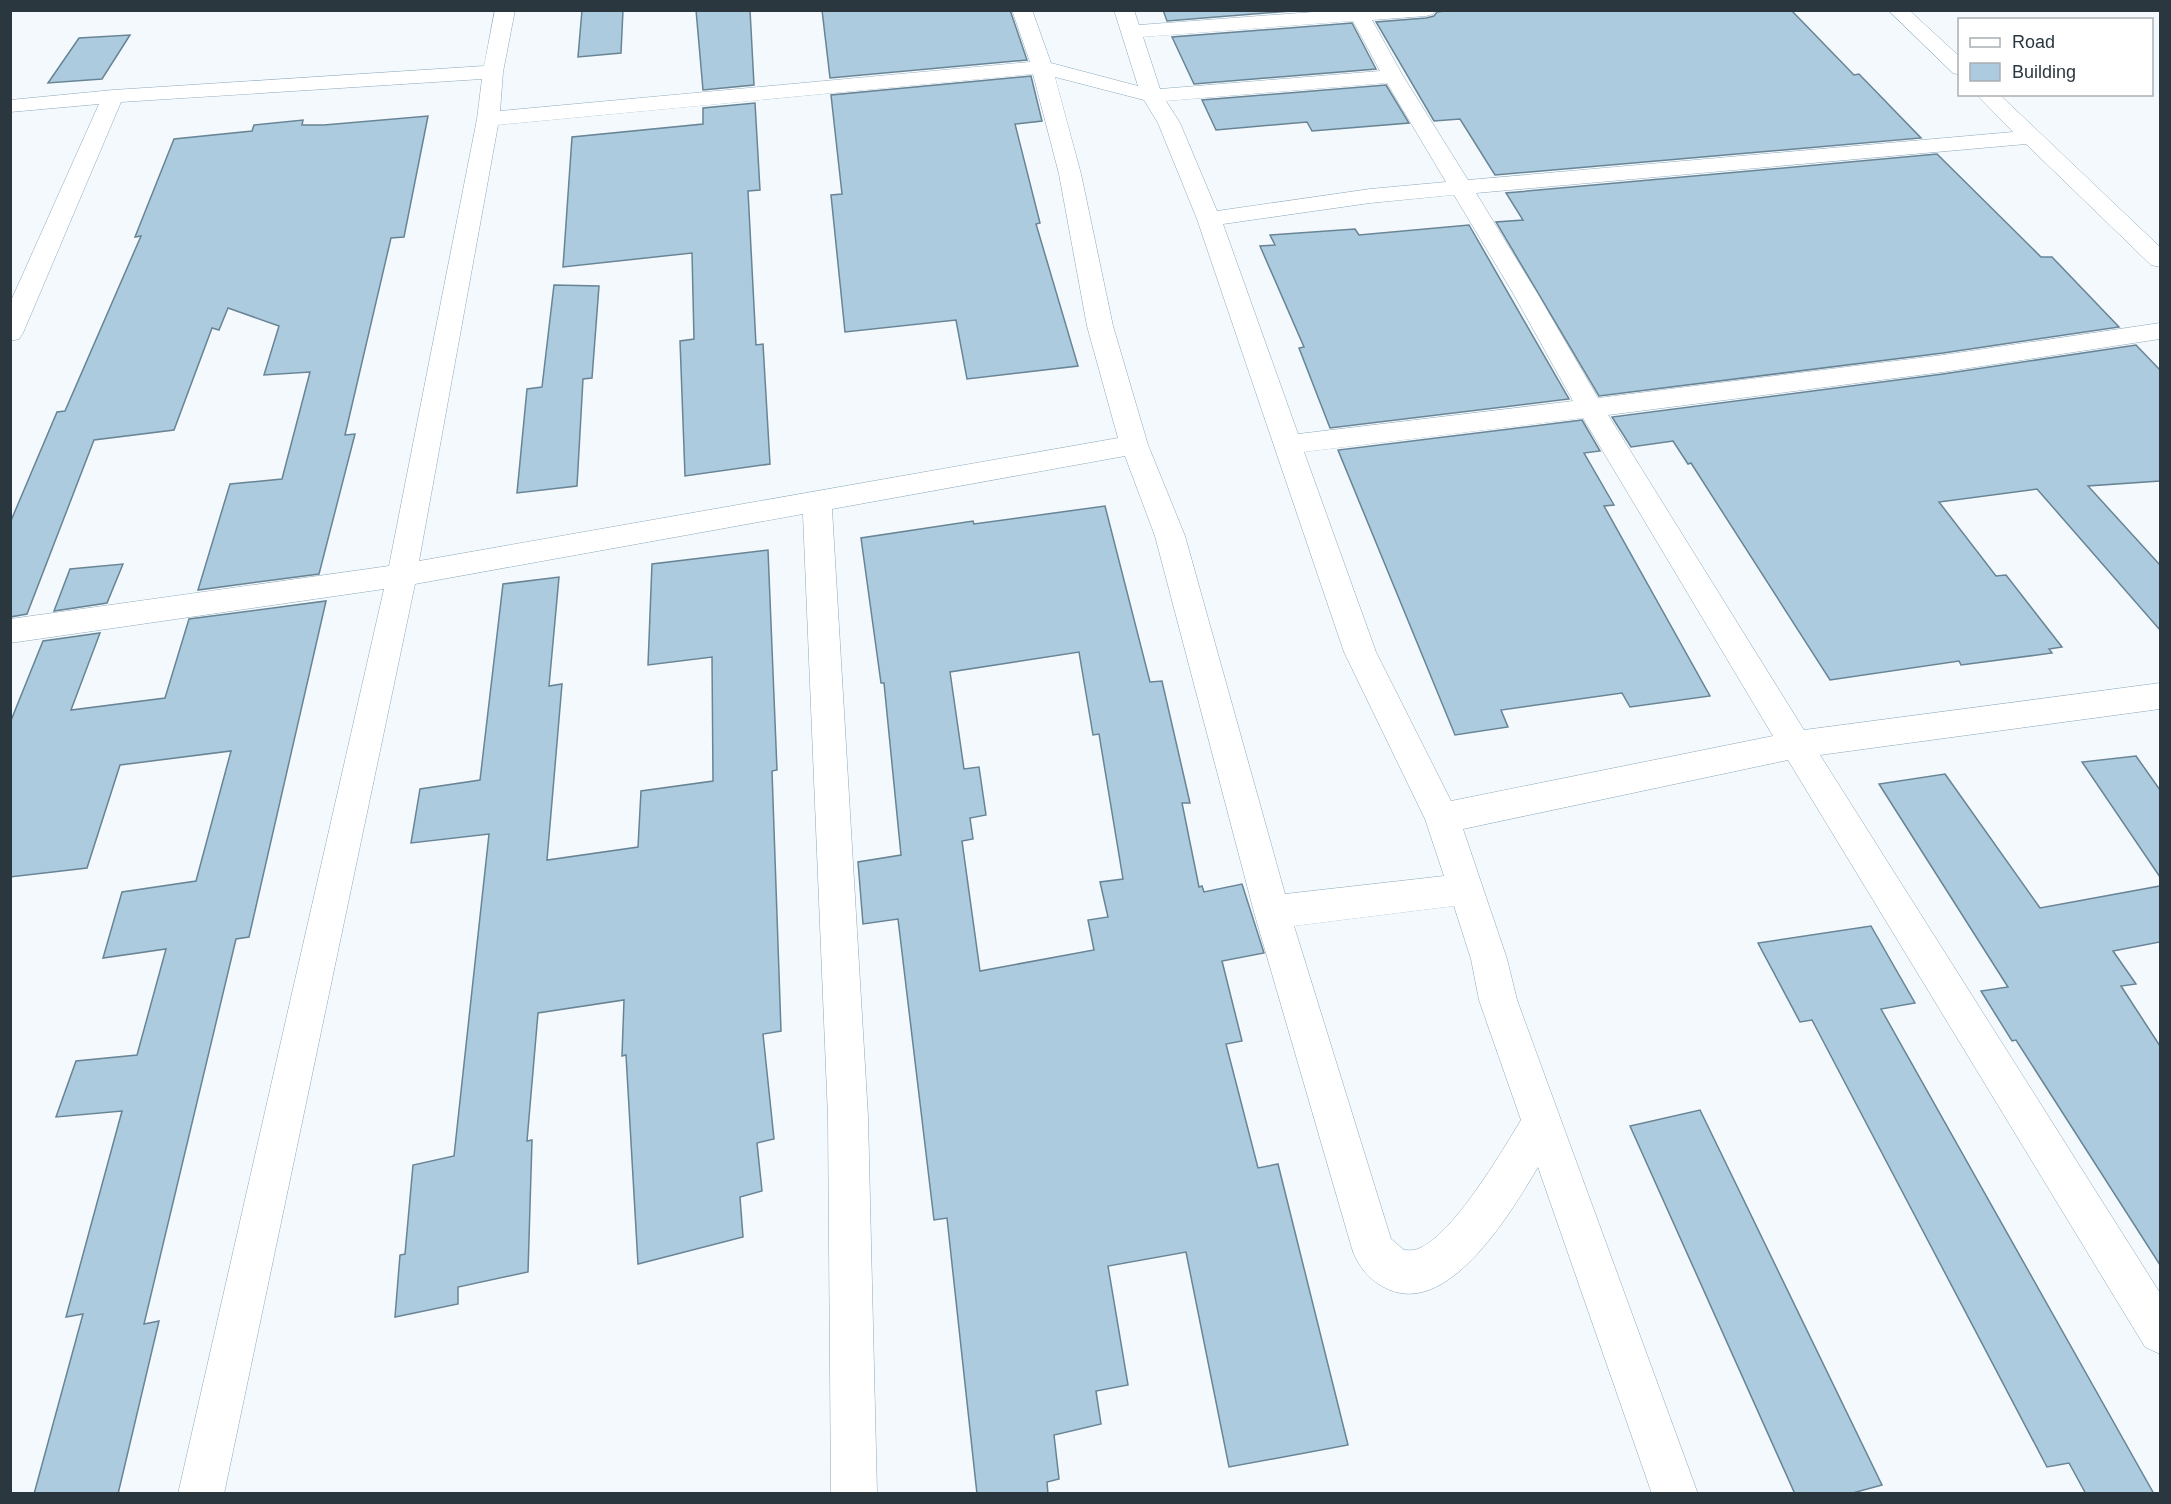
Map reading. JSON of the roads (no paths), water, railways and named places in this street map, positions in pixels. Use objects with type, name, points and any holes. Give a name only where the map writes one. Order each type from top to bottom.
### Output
[{"type":"street","points":[[201,1494],[402,575],[488,119],[493,72],[505,10]]},
{"type":"street","points":[[1022,10],[1042,67],[1070,174],[1100,326],[1134,445],[1170,536],[1272,912],[1374,1252],[1390,1269],[1406,1273],[1428,1269],[1448,1255],[1487,1212],[1541,1124]]},
{"type":"street","points":[[1426,10],[1128,21],[1152,96],[1169,123],[1209,219],[1360,652],[1442,818],[1489,959],[1498,1000],[1675,1494]]},
{"type":"street","points":[[1897,10],[1958,68]]},
{"type":"street","points":[[1358,13],[1531,303],[1589,406],[2160,1332]]},
{"type":"street","points":[[488,119],[1042,67],[1152,96],[1394,76]]},
{"type":"street","points":[[10,106],[113,96],[493,72]]},
{"type":"street","points":[[10,333],[113,96]]},
{"type":"street","points":[[1988,96],[2160,260]]},
{"type":"street","points":[[1209,219],[1370,196],[2031,137]]},
{"type":"street","points":[[1287,445],[1589,406],[1836,379],[1999,357],[2160,331]]},
{"type":"street","points":[[10,631],[402,575],[1134,445]]},
{"type":"street","points":[[817,500],[848,1117],[854,1494]]},
{"type":"street","points":[[1442,818],[1796,745],[2160,696]]},
{"type":"street","points":[[1272,912],[1465,888]]}]
